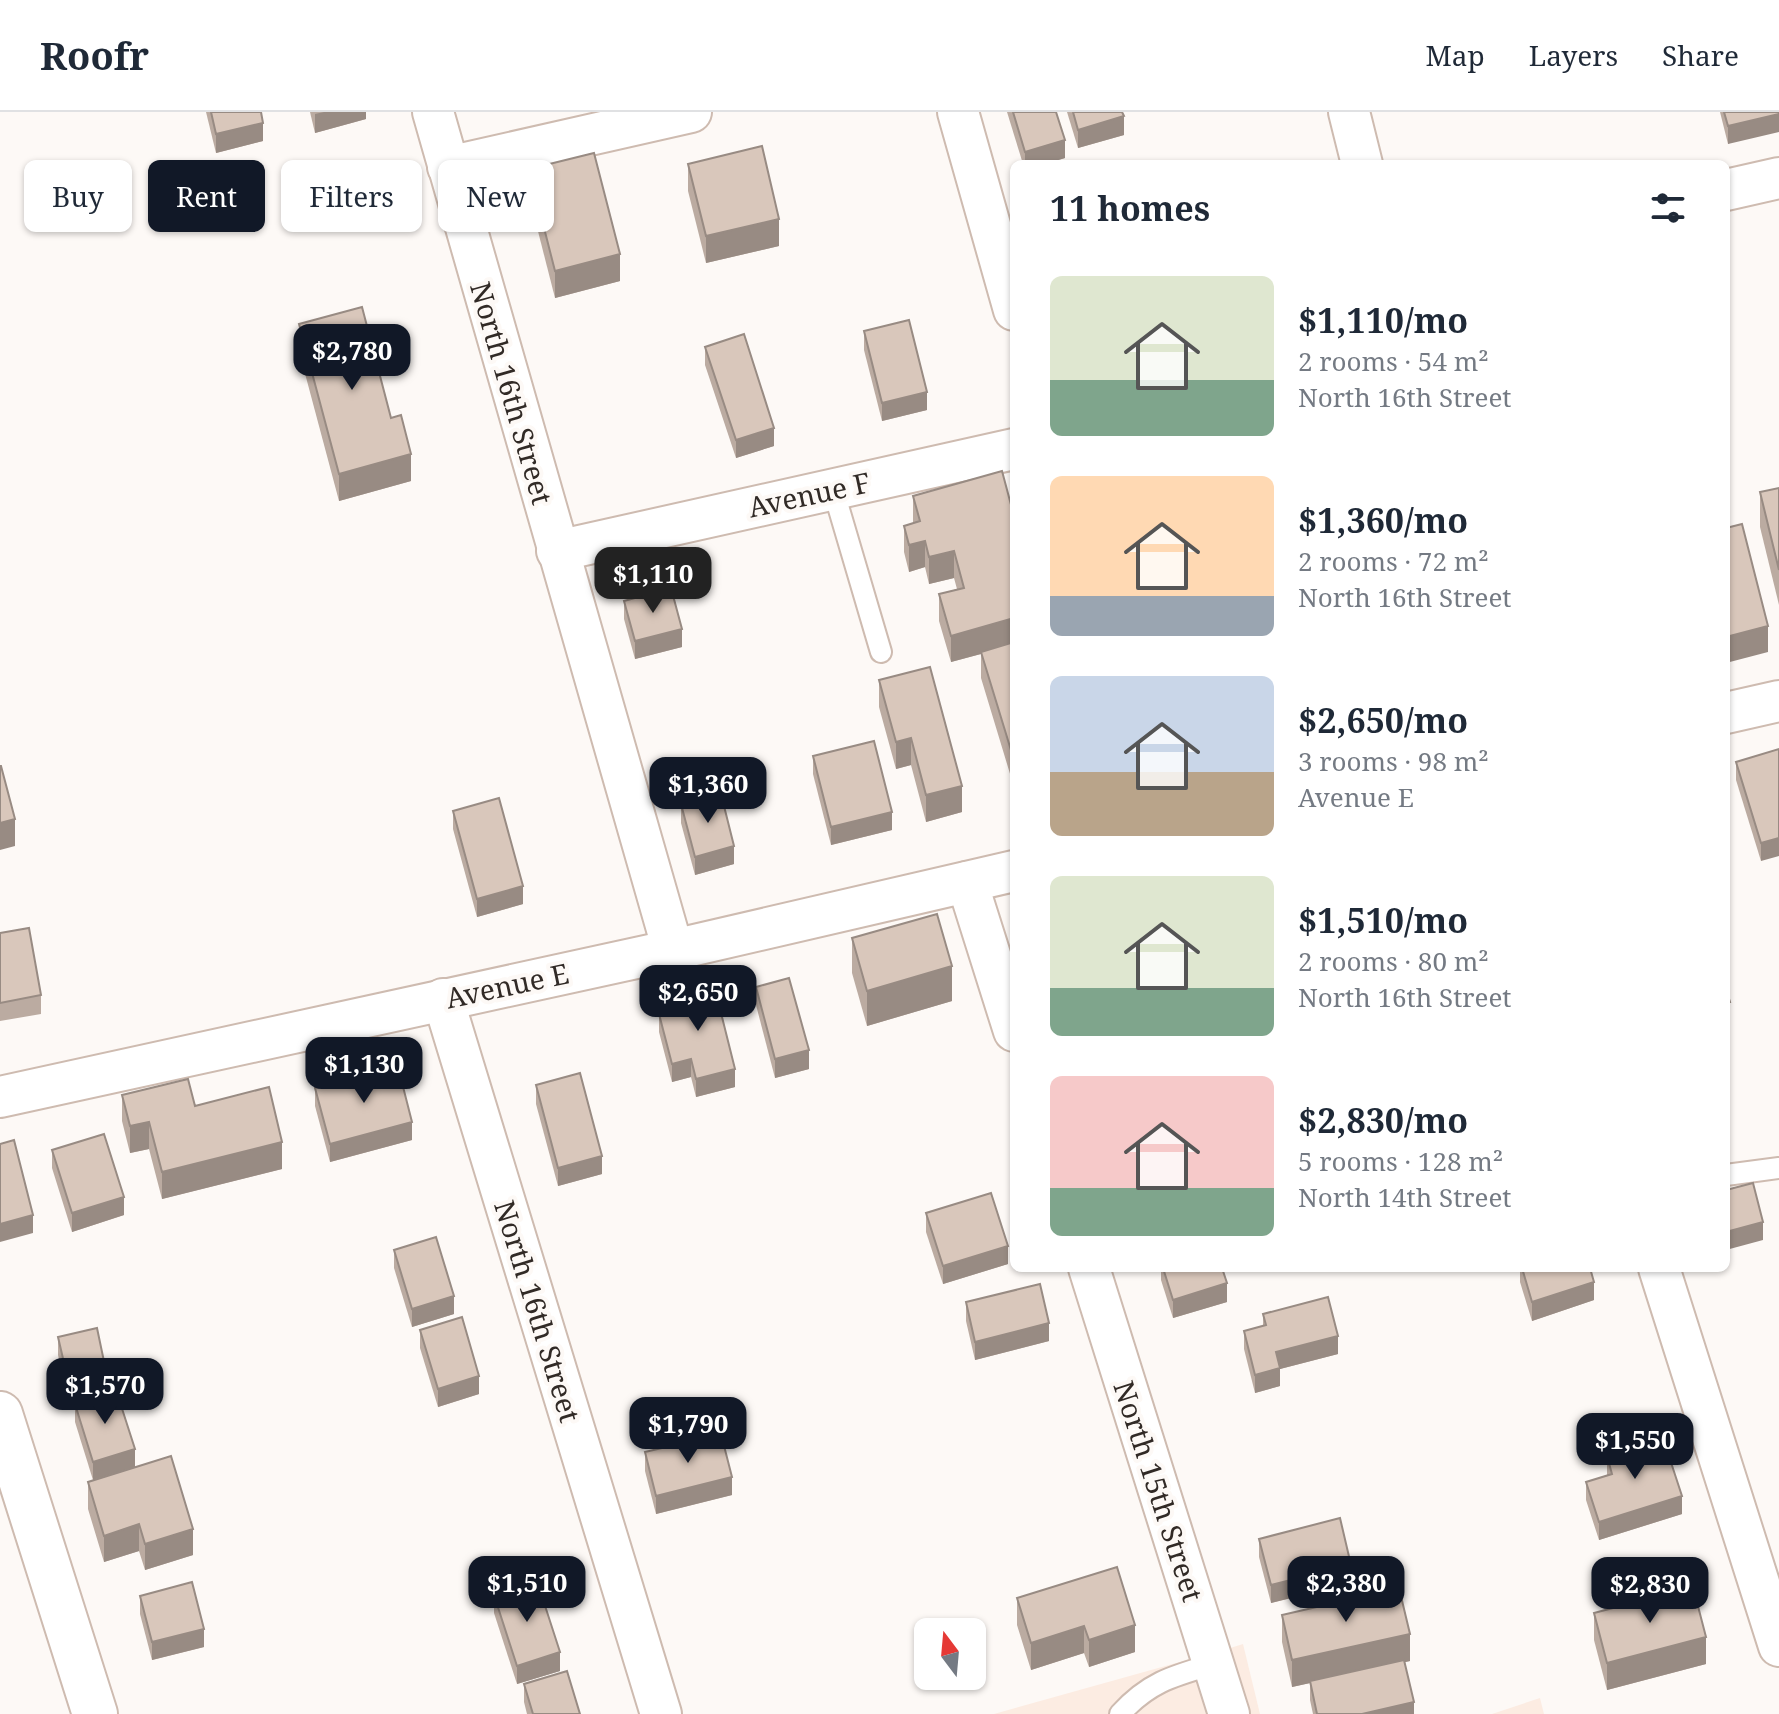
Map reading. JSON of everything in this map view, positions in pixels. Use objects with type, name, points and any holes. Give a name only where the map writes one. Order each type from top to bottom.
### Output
[{"type":"street","name":"North 16th Street","points":[[433,112],[446,160]]},
{"type":"street","points":[[479,160],[691,112]]},
{"type":"street","points":[[958,112],[1010,296]]},
{"type":"street","points":[[1349,112],[1361,160]]},
{"type":"street","points":[[1730,189],[1779,178]]},
{"type":"street","name":"North 16th Street","points":[[466,232],[673,950]]},
{"type":"street","name":"Avenue F","points":[[557,551],[1010,450]]},
{"type":"street","points":[[1730,712],[1779,701]]},
{"type":"street","name":"Avenue E","points":[[0,1097],[673,950],[1010,872]]},
{"type":"street","points":[[967,882],[1010,1018]]},
{"type":"street","name":"North 16th Street","points":[[443,999],[661,1714]]},
{"type":"street","name":"North 15th Street","points":[[1090,1272],[1229,1714]]},
{"type":"street","points":[[1660,1272],[1779,1646]]},
{"type":"street","points":[[0,1414],[95,1714]]},
{"type":"lane","points":[[833,489],[881,652]]},
{"type":"lane","points":[[1730,1174],[1779,1168]]},
{"type":"lane","points":[[1120,1714],[1139,1693],[1173,1676],[1214,1664]]},
{"type":"shaded area","points":[[1243,1644],[1260,1714],[1248,1714],[1227,1649]]},
{"type":"shaded area","points":[[1194,1658],[1211,1714],[994,1714]]},
{"type":"shaded area","points":[[1540,1698],[1544,1714],[1492,1714]]},
{"type":"building","points":[[211,112],[261,112],[263,123],[216,134]]},
{"type":"building","points":[[1013,112],[1056,112],[1065,140],[1025,152]]},
{"type":"building","points":[[1073,112],[1122,112],[1124,116],[1078,130]]},
{"type":"building","points":[[1724,112],[1779,112],[1779,114],[1728,126]]},
{"type":"building","points":[[762,146],[779,219],[706,236],[688,164]]},
{"type":"building","points":[[594,153],[620,254],[555,271],[545,232],[554,232],[554,163]]},
{"type":"building","points":[[362,307],[391,418],[401,415],[411,454],[339,474],[299,324]]},
{"type":"building","points":[[909,320],[927,392],[882,403],[864,331]]},
{"type":"building","points":[[744,334],[774,428],[736,440],[705,347]]},
{"type":"building","points":[[1002,471],[1010,501],[1010,619],[951,636],[939,594],[964,588],[954,551],[929,557],[925,541],[909,545],[904,526],[920,521],[913,496]]},
{"type":"building","points":[[1779,488],[1779,570],[1760,492]]},
{"type":"building","points":[[1742,524],[1768,626],[1730,636],[1730,527]]},
{"type":"building","points":[[671,588],[682,629],[635,641],[624,601]]},
{"type":"building","points":[[1010,643],[1010,747],[981,652]]},
{"type":"building","points":[[930,667],[962,786],[926,795],[911,738],[896,742],[879,680]]},
{"type":"building","points":[[874,741],[892,812],[831,827],[813,756]]},
{"type":"building","points":[[1779,749],[1779,838],[1761,843],[1736,762]]},
{"type":"building","points":[[0,766],[15,819],[0,823]]},
{"type":"building","points":[[721,794],[734,846],[695,857],[681,804]]},
{"type":"building","points":[[499,798],[523,886],[477,899],[453,811]]},
{"type":"building","points":[[937,914],[952,966],[867,991],[852,938]]},
{"type":"building","points":[[29,928],[41,995],[0,1003],[0,933]]},
{"type":"building","points":[[789,978],[809,1050],[775,1059],[756,987]]},
{"type":"building","points":[[714,985],[735,1069],[696,1079],[691,1059],[672,1064],[659,1014],[683,1008],[679,994]]},
{"type":"building","points":[[398,1067],[412,1122],[330,1144],[315,1088]]},
{"type":"building","points":[[580,1073],[602,1156],[558,1168],[536,1085]]},
{"type":"building","points":[[188,1079],[195,1106],[269,1087],[282,1142],[162,1172],[149,1122],[130,1126],[122,1095]]},
{"type":"building","points":[[104,1134],[124,1197],[72,1213],[52,1150]]},
{"type":"building","points":[[14,1140],[33,1215],[0,1224],[0,1144]]},
{"type":"building","points":[[1753,1183],[1763,1222],[1730,1231],[1730,1189]]},
{"type":"building","points":[[991,1193],[1008,1246],[943,1266],[926,1213]]},
{"type":"building","points":[[436,1237],[454,1296],[412,1309],[394,1250]]},
{"type":"building","points":[[1164,1272],[1223,1272],[1227,1283],[1173,1300]]},
{"type":"building","points":[[1523,1272],[1591,1272],[1594,1282],[1532,1302]]},
{"type":"building","points":[[1040,1284],[1049,1323],[975,1342],[966,1302]]},
{"type":"building","points":[[1328,1297],[1338,1336],[1276,1352],[1280,1368],[1255,1375],[1244,1331],[1266,1325],[1263,1314]]},
{"type":"building","points":[[462,1317],[479,1376],[438,1389],[420,1330]]},
{"type":"building","points":[[97,1328],[106,1371],[68,1380],[58,1337]]},
{"type":"building","points":[[116,1390],[135,1449],[93,1462],[75,1404]]},
{"type":"building","points":[[721,1434],[732,1477],[656,1496],[645,1452]]},
{"type":"building","points":[[1663,1438],[1682,1496],[1599,1522],[1586,1482],[1612,1474],[1607,1456]]},
{"type":"building","points":[[171,1456],[193,1529],[145,1544],[139,1524],[104,1536],[88,1482]]},
{"type":"building","points":[[1340,1518],[1351,1565],[1271,1585],[1259,1539]]},
{"type":"building","points":[[1117,1567],[1135,1625],[1089,1640],[1084,1626],[1031,1643],[1017,1598]]},
{"type":"building","points":[[537,1581],[560,1652],[517,1666],[494,1595]]},
{"type":"building","points":[[192,1582],[204,1629],[152,1642],[140,1596]]},
{"type":"building","points":[[1693,1587],[1706,1637],[1607,1663],[1594,1613]]},
{"type":"building","points":[[1399,1588],[1410,1634],[1292,1660],[1282,1615]]},
{"type":"building","points":[[1404,1660],[1414,1702],[1362,1714],[1317,1714],[1310,1681]]},
{"type":"building","points":[[567,1671],[580,1714],[533,1714],[524,1684]]}]
